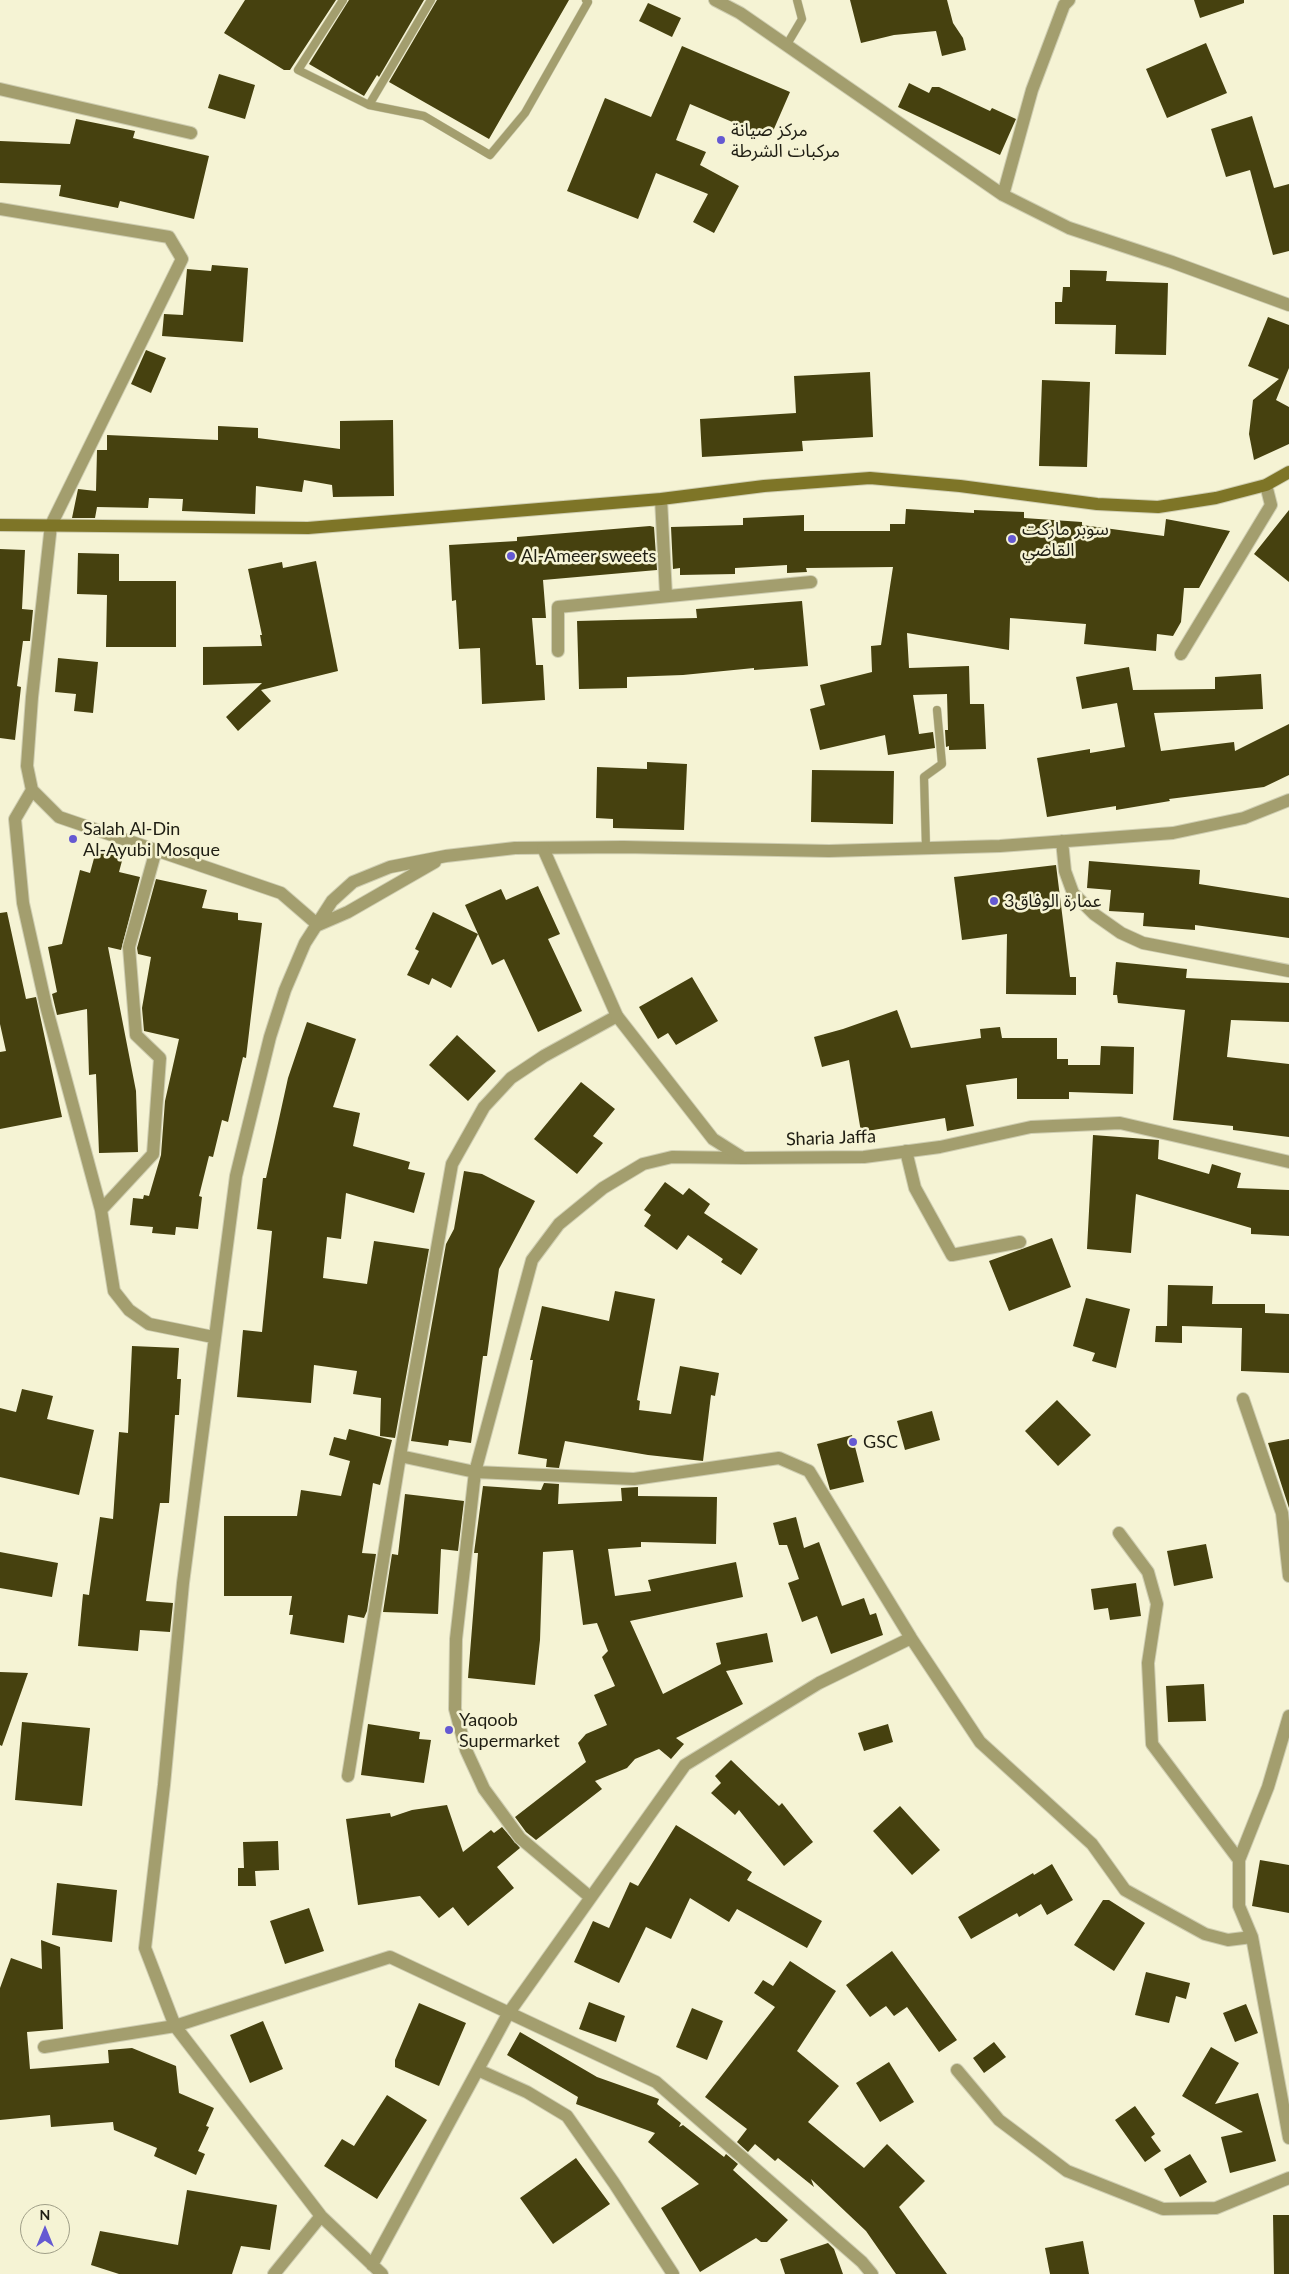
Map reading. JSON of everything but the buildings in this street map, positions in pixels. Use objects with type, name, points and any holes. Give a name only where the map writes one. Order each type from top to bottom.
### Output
[{"type":"main road","points":[[0,525],[308,528],[870,478],[960,486],[1097,504],[1158,507],[1216,498],[1266,485],[1289,472]]},
{"type":"street","points":[[715,0],[740,13],[1004,195],[1069,228],[1172,262],[1289,306]]},
{"type":"street","points":[[1004,195],[1032,90],[1064,5],[1069,0]]},
{"type":"street","points":[[0,89],[192,132]]},
{"type":"street","points":[[0,209],[169,238],[182,259],[51,525],[32,697],[27,766],[32,790],[59,817],[281,893],[318,925]]},
{"type":"street","points":[[1181,654],[1271,505],[1266,485]]},
{"type":"street","points":[[661,498],[666,595]]},
{"type":"street","points":[[558,651],[558,607],[811,582]]},
{"type":"street","points":[[32,790],[15,819],[23,903],[46,1006],[101,1210],[114,1291],[129,1310],[149,1324],[214,1338]]},
{"type":"street","points":[[382,2274],[321,2216],[175,2026],[145,1948],[164,1785],[183,1583],[236,1176],[270,1036],[285,990],[301,951],[332,901],[353,882],[390,867],[446,856],[515,848],[829,852],[1062,841],[1172,833],[1244,818],[1289,800]]},
{"type":"street","points":[[1062,841],[1064,871],[1073,893],[1094,914],[1120,933],[1143,943],[1289,971]]},
{"type":"street","points":[[543,848],[617,1016],[713,1139],[743,1158]]},
{"type":"street","points":[[101,1210],[153,1154],[160,1058],[136,1035],[129,947],[156,850]]},
{"type":"street","points":[[318,925],[348,912],[446,856]]},
{"type":"street","points":[[348,1776],[400,1456],[452,1164],[484,1107],[511,1078],[544,1056],[617,1016]]},
{"type":"street","name":"Sharia Jaffa","points":[[590,1898],[520,1838],[484,1789],[464,1742],[455,1709],[456,1639],[475,1472],[532,1260],[559,1224],[603,1188],[643,1164],[672,1157],[864,1157],[940,1147],[1031,1127],[1120,1123],[1289,1162]]},
{"type":"street","points":[[906,1151],[915,1188],[952,1255],[1020,1242]]},
{"type":"street","points":[[1243,1399],[1282,1513],[1289,1576]]},
{"type":"street","points":[[400,1456],[475,1472],[634,1478],[779,1458],[810,1471],[911,1638],[980,1742],[1092,1844],[1125,1890],[1205,1934],[1228,1940],[1252,1937]]},
{"type":"street","points":[[1119,1532],[1148,1572],[1157,1604],[1148,1663],[1152,1744],[1238,1860]]},
{"type":"street","points":[[372,2264],[508,2014],[685,1765],[819,1683],[911,1638]]},
{"type":"street","points":[[1289,1716],[1268,1787],[1238,1860],[1239,1906],[1252,1937],[1289,2138]]},
{"type":"street","points":[[44,2048],[175,2026],[390,1957],[656,2082],[862,2262],[872,2274]]},
{"type":"street","points":[[478,2070],[528,2092],[567,2116],[614,2183],[673,2274]]},
{"type":"street","points":[[957,2070],[999,2120],[1066,2171],[1162,2209],[1216,2208],[1289,2178]]},
{"type":"street","points":[[274,2274],[321,2216]]},
{"type":"lane","points":[[343,0],[298,70],[369,105],[424,116],[490,154],[525,113],[588,2],[586,0]]},
{"type":"lane","points":[[369,105],[431,0]]},
{"type":"lane","points":[[786,46],[802,19],[797,0]]},
{"type":"lane","points":[[926,848],[924,777],[942,764],[937,710]]},
{"type":"place","name":"مركز صيانة مركبات الشرطة","points":[[721,140]]},
{"type":"place","name":"سوبر ماركت القاضي","points":[[1012,539]]},
{"type":"place","name":"Al-Ameer sweets","points":[[511,556]]},
{"type":"place","name":"Salah Al-Din Al-Ayubi Mosque","points":[[73,839]]},
{"type":"place","name":"عمارة الوفاق3","points":[[994,901]]},
{"type":"place","name":"GSC","points":[[853,1442]]},
{"type":"place","name":"Yaqoob Supermarket","points":[[449,1730]]}]
